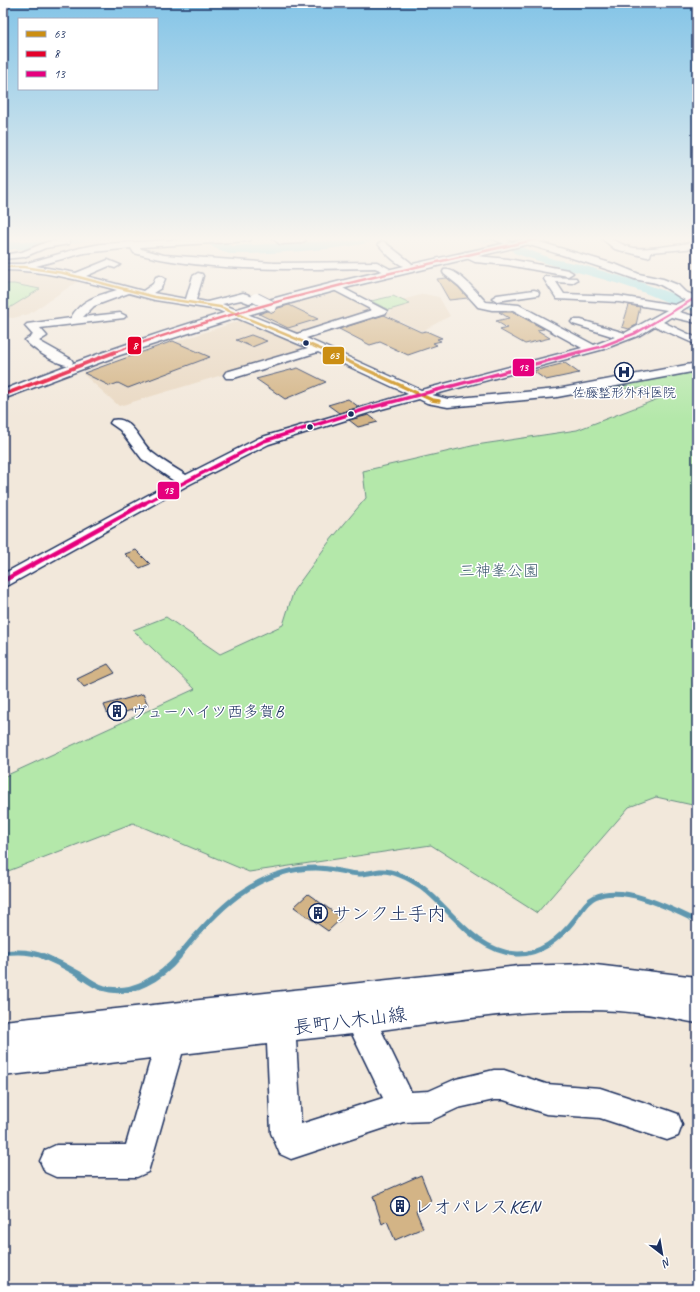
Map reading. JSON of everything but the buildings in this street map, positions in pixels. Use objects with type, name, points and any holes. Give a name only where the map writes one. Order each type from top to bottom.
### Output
[{"type":"highway","points":[[3,394],[233,311],[251,298]]},
{"type":"highway","points":[[3,386],[136,338],[233,311],[286,298]]},
{"type":"street","points":[[72,305],[82,298]]},
{"type":"street","points":[[104,298],[88,304],[80,312],[81,320],[90,328],[109,326]]},
{"type":"street","points":[[67,362],[39,347],[31,340],[41,336],[31,326],[81,320],[117,313],[146,298]]},
{"type":"street","points":[[165,298],[210,304],[233,311],[319,348],[432,400],[448,403],[557,393],[697,367]]},
{"type":"street","points":[[210,304],[249,298]]},
{"type":"street","points":[[252,298],[272,306]]},
{"type":"street","points":[[296,338],[382,311],[356,298]]},
{"type":"street","points":[[477,300],[493,298]]},
{"type":"street","points":[[562,298],[568,308]]},
{"type":"street","points":[[615,298],[646,303],[685,304]]},
{"type":"street","points":[[639,298],[646,303]]},
{"type":"street","points":[[477,300],[487,307],[515,307],[592,349]]},
{"type":"street","points":[[685,304],[697,320]]},
{"type":"street","points":[[3,582],[185,481],[249,448],[272,438],[337,417],[592,349],[661,325],[685,304]]},
{"type":"street","points":[[661,325],[697,329]]},
{"type":"street","points":[[661,325],[697,342]]},
{"type":"street","points":[[584,327],[626,337]]},
{"type":"street","points":[[230,375],[319,348]]},
{"type":"street","points":[[117,423],[125,427],[147,456],[185,481]]},
{"type":"street","points":[[3,1035],[519,979],[587,977],[697,990]]},
{"type":"street","name":"長町八木山線","points":[[3,1061],[360,1019],[567,997],[629,999],[697,1010]]},
{"type":"street","points":[[360,1019],[403,1107]]},
{"type":"street","points":[[281,1028],[286,1133],[291,1143],[403,1107],[430,1106],[456,1094],[494,1085],[504,1085],[546,1100],[600,1103],[667,1125]]},
{"type":"street","points":[[56,1161],[137,1161],[166,1057],[173,1041]]},
{"type":"shaded area","points":[[3,298],[52,298],[29,314],[13,318],[3,317]]},
{"type":"shaded area","points":[[315,298],[352,298],[375,309],[297,334],[257,314]]},
{"type":"shaded area","points":[[408,298],[440,298],[450,316],[422,331],[384,314],[392,312],[389,310],[409,304],[402,300]]},
{"type":"shaded area","points":[[246,320],[301,343],[296,345],[305,350],[119,406],[82,373],[239,321]]},
{"type":"green space","points":[[3,298],[25,298],[3,312]]},
{"type":"green space","points":[[383,298],[398,298],[410,304],[389,310],[371,301]]},
{"type":"green space","name":"三神峯公園","points":[[697,372],[697,806],[656,797],[629,807],[537,913],[431,845],[249,872],[133,823],[3,873],[3,777],[195,689],[133,630],[166,617],[220,654],[283,625],[294,590],[329,542],[366,498],[363,471],[476,445],[577,430],[676,392],[670,388],[590,389]]},
{"type":"waterway","points":[[671,298],[697,308]]},
{"type":"waterway","points":[[178,957],[221,909],[255,884],[294,870],[316,868],[359,874],[385,871],[402,876],[422,887],[476,938],[488,946],[517,954],[526,954],[550,944],[569,926],[589,901],[595,897],[607,894],[620,894],[648,900],[675,910],[697,921]]},
{"type":"waterway","points":[[3,953],[24,952],[45,957]]},
{"type":"waterway","points":[[43,956],[70,969],[97,986],[114,990],[124,990],[135,987],[155,978],[179,956]]},
{"type":"transit line","name":"63","points":[[163,298],[220,307],[296,338],[432,400],[439,401]]},
{"type":"transit line","name":"8","points":[[3,395],[115,352],[171,333],[292,298]]},
{"type":"transit line","name":"13","points":[[3,581],[185,481],[264,441],[373,407],[600,347],[636,333],[695,298]]},
{"type":"place","name":"佐藤整形外科医院","points":[[624,372]]},
{"type":"place","name":"ヴューハイツ西多賀B","points":[[117,711]]},
{"type":"place","name":"サンク土手内","points":[[318,913]]},
{"type":"place","name":"レオパレスKEN","points":[[400,1206]]}]
